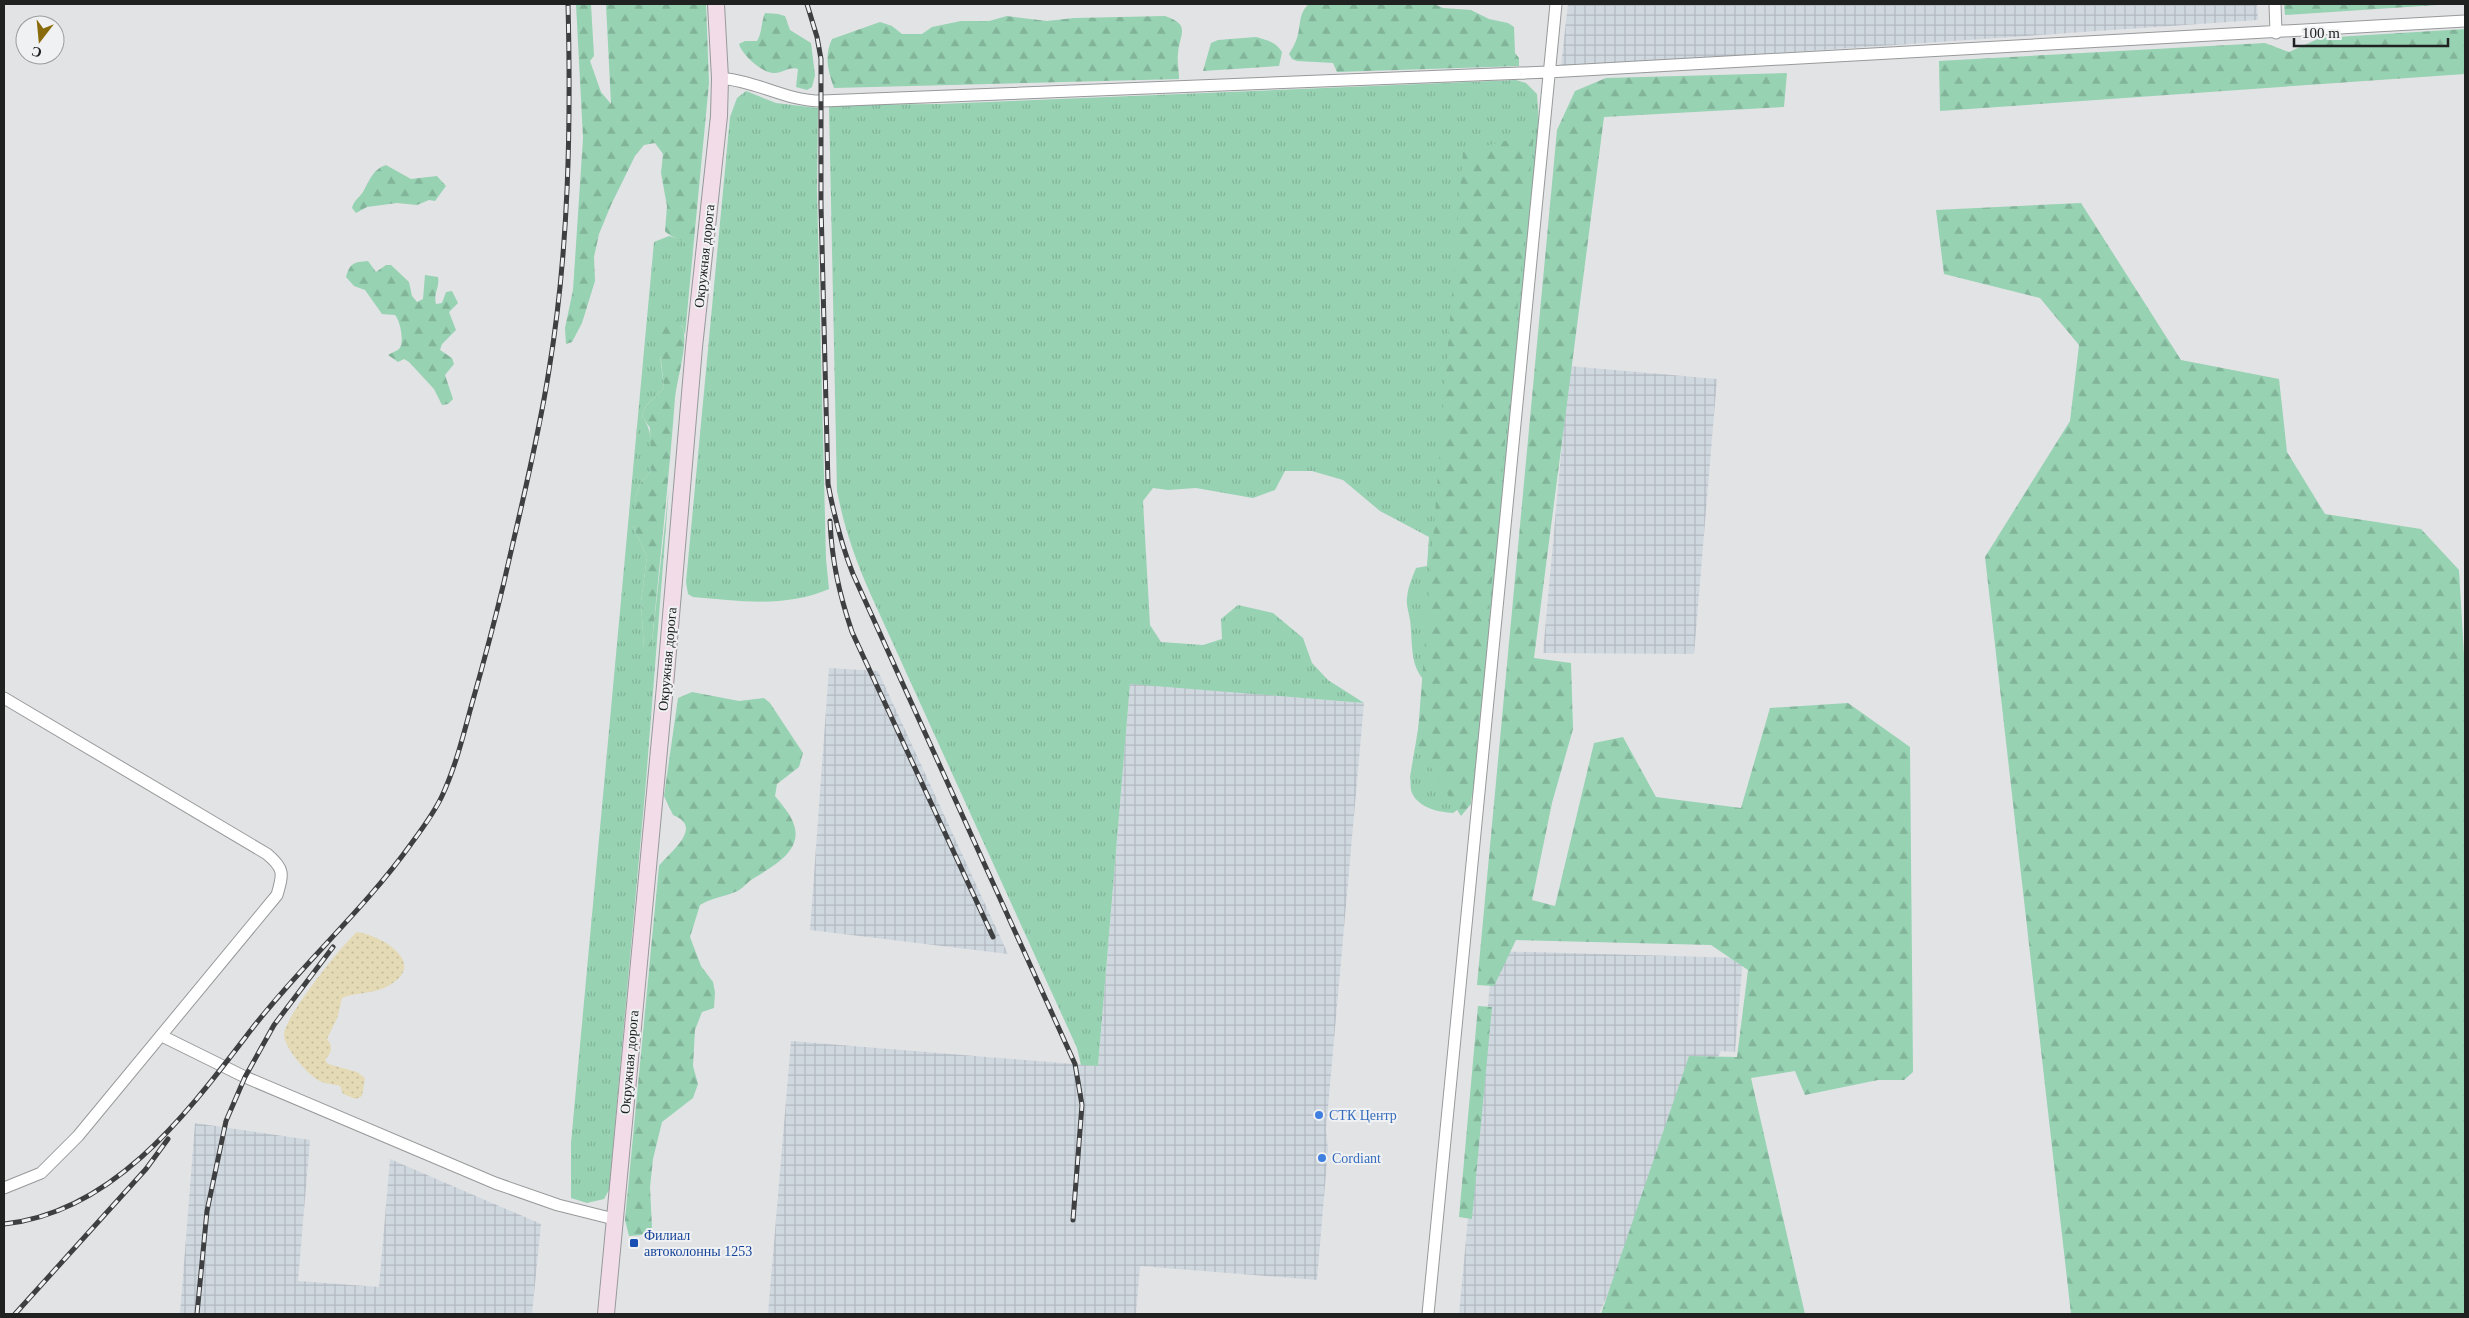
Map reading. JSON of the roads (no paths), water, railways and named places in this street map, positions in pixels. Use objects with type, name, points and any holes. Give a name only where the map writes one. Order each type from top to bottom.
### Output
[{"type":"main road","name":"Окружная дорога","points":[[606,1314],[666,686],[694,347],[718,126],[720,78],[716,4]]},
{"type":"street","points":[[1428,1314],[1556,4]]},
{"type":"street","points":[[2275,4],[2276,33]]},
{"type":"street","points":[[720,78],[754,83],[803,101],[822,101],[1548,72],[2465,21]]},
{"type":"street","points":[[4,698],[268,854],[279,864],[283,877],[277,895],[78,1136],[41,1173],[4,1188]]},
{"type":"street","points":[[162,1036],[222,1067],[494,1184],[558,1206],[614,1219]]},
{"type":"railway","points":[[4,1224],[44,1216],[81,1200],[114,1179],[146,1153],[201,1093],[290,983],[373,892],[428,821],[442,796],[462,741],[484,660],[504,582],[545,397],[556,325],[565,233],[569,142],[568,4]]},
{"type":"railway","points":[[807,4],[817,37],[821,59],[821,205],[828,484],[833,507],[841,541],[853,574],[1075,1064],[1082,1105],[1073,1220]]},
{"type":"railway","points":[[830,521],[832,550],[837,577],[852,632],[993,937]]},
{"type":"railway","points":[[197,1314],[207,1211],[226,1121],[245,1077],[274,1025],[333,947]]},
{"type":"railway","points":[[15,1314],[146,1169],[168,1139]]},
{"type":"place","name":"СТК Центр","points":[[1319,1115]]},
{"type":"place","name":"Cordiant","points":[[1322,1158]]},
{"type":"place","name":"Филиал автоколонны 1253","points":[[634,1243]]}]
